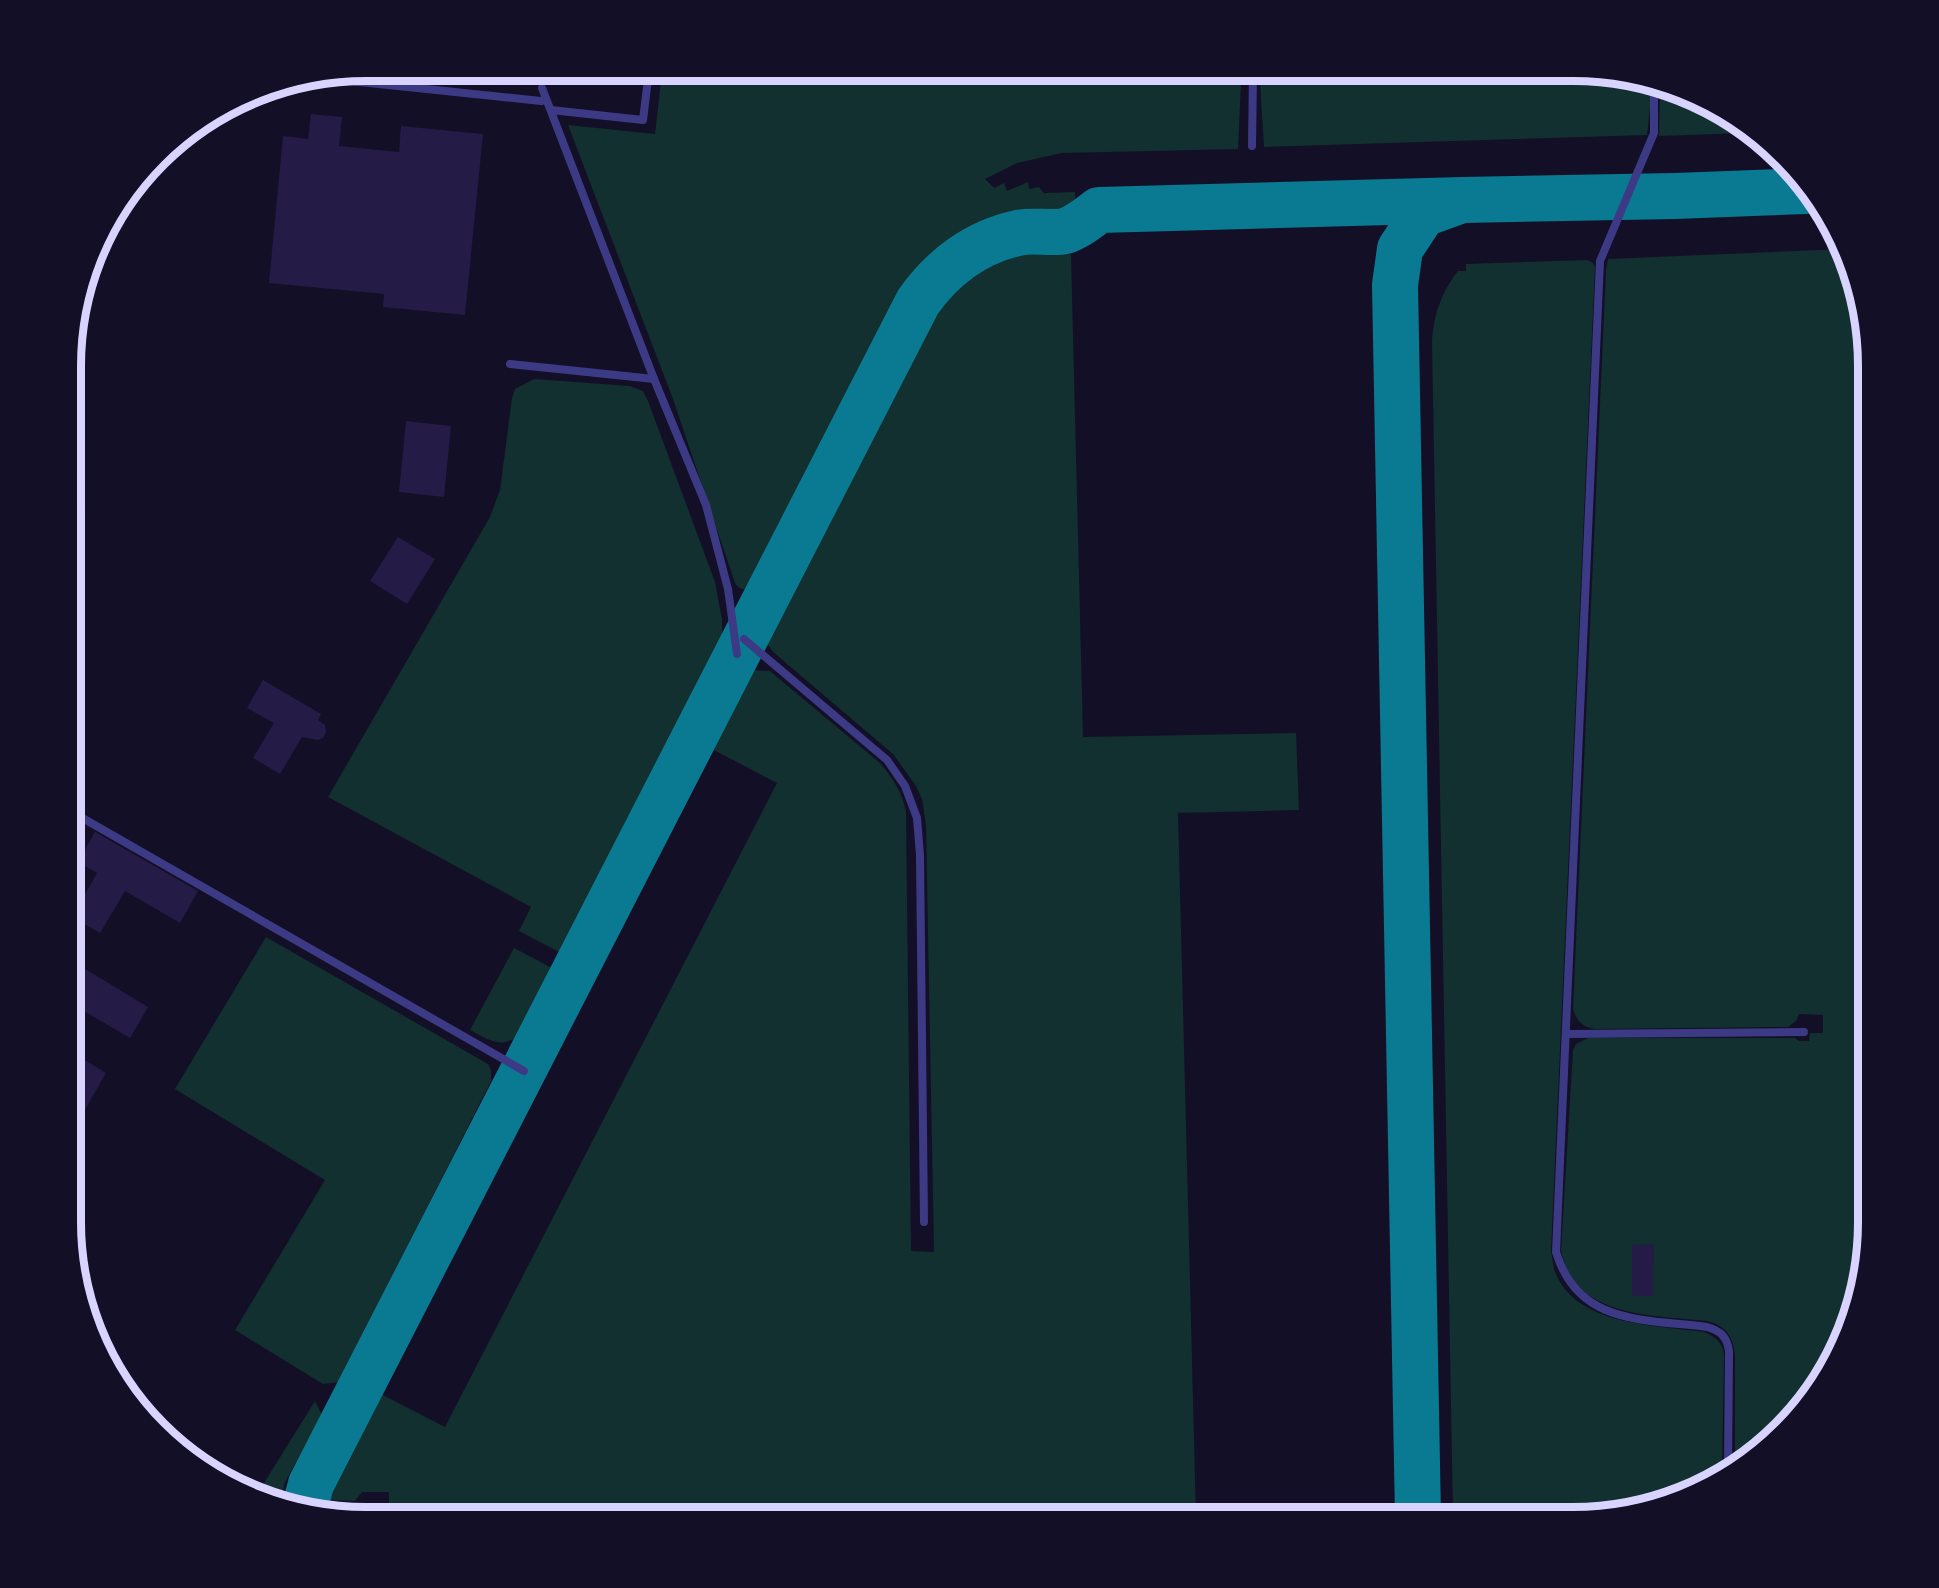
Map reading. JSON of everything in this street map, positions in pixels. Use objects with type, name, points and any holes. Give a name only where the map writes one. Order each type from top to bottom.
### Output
[{"type":"lane","points":[[551,110],[643,120],[648,81]]},
{"type":"lane","points":[[1252,146],[1253,81]]},
{"type":"lane","points":[[355,82],[541,101]]},
{"type":"lane","points":[[542,88],[654,379],[706,505],[728,589],[737,654]]},
{"type":"lane","points":[[1654,93],[1654,134],[1600,261],[1556,1252],[1564,1274],[1581,1296],[1602,1309],[1623,1316],[1707,1327],[1724,1335],[1729,1351],[1728,1461]]},
{"type":"lane","points":[[510,364],[654,379]]},
{"type":"lane","points":[[744,639],[887,760],[906,786],[917,818],[920,855],[924,1222]]},
{"type":"lane","points":[[81,817],[524,1071]]},
{"type":"lane","points":[[1566,1034],[1804,1032]]},
{"type":"green space","points":[[661,81],[1260,81],[1241,82],[1238,149],[1062,153],[1017,163],[985,179],[994,188],[1004,183],[1007,191],[1028,182],[1029,189],[1039,187],[1044,193],[1075,192],[1075,213],[1061,223],[1025,224],[991,232],[961,248],[923,283],[912,296],[817,481],[807,477],[750,589],[740,588],[735,583],[673,399],[568,125],[655,134]]},
{"type":"green space","points":[[1260,81],[1573,81],[1610,83],[1650,92],[1647,135],[1264,147]]},
{"type":"green space","points":[[1660,95],[1699,110],[1737,133],[1659,136]]},
{"type":"green space","points":[[1036,238],[1056,242],[1071,255],[1083,737],[1296,733],[1299,810],[1178,813],[1196,1507],[389,1507],[389,1492],[362,1492],[355,1501],[331,1500],[327,1493],[377,1392],[445,1427],[777,783],[710,748],[750,670],[770,671],[881,764],[897,786],[904,804],[906,811],[911,1251],[934,1252],[926,825],[922,799],[916,786],[893,754],[773,652],[765,640],[841,493],[831,488],[924,309],[958,271],[979,256],[1015,242]]},
{"type":"green space","points":[[1833,249],[1848,292],[1856,329],[1858,366],[1858,1222],[1856,1259],[1843,1313],[1820,1364],[1787,1410],[1761,1436],[1735,1456],[1735,1355],[1730,1337],[1724,1329],[1707,1321],[1640,1314],[1598,1301],[1581,1289],[1569,1272],[1561,1250],[1573,1050],[1576,1044],[1588,1038],[1795,1038],[1799,1041],[1809,1041],[1810,1033],[1823,1033],[1823,1015],[1799,1014],[1796,1021],[1788,1027],[1594,1029],[1580,1022],[1573,1009],[1608,259]]},
{"type":"green space","points":[[1587,260],[1595,267],[1551,1251],[1554,1269],[1564,1288],[1579,1302],[1597,1312],[1640,1324],[1704,1332],[1720,1343],[1724,1354],[1722,1465],[1699,1478],[1664,1492],[1610,1505],[1453,1507],[1432,341],[1443,296],[1458,271],[1466,271],[1466,264]]},
{"type":"green space","points":[[534,379],[630,386],[643,391],[715,582],[722,620],[722,640],[559,952],[519,931],[531,907],[328,797],[490,517],[500,490],[512,398],[515,389]]},
{"type":"green space","points":[[266,937],[488,1064],[491,1070],[491,1081],[339,1382],[323,1384],[235,1330],[325,1180],[175,1089]]},
{"type":"green space","points":[[514,948],[552,968],[516,1038],[498,1042],[470,1030]]},
{"type":"green space","points":[[315,1401],[322,1415],[285,1482],[282,1494],[262,1487]]},
{"type":"building","points":[[311,114],[342,117],[339,146],[399,152],[401,126],[483,134],[465,315],[383,307],[384,294],[269,283],[283,136],[308,139]]},
{"type":"building","points":[[406,421],[451,426],[444,497],[399,492]]},
{"type":"building","points":[[398,537],[435,559],[407,604],[370,581]]},
{"type":"building","points":[[263,680],[321,714],[318,720],[325,725],[326,733],[323,738],[318,740],[302,737],[280,774],[253,758],[274,723],[247,708]]},
{"type":"building","points":[[95,832],[198,891],[180,923],[125,891],[100,933],[81,922],[81,901],[97,873],[81,864],[81,857]]},
{"type":"building","points":[[81,966],[148,1007],[130,1038],[81,1009]]},
{"type":"building","points":[[81,1058],[106,1073],[81,1117]]},
{"type":"building","points":[[1654,1244],[1653,1296],[1632,1296],[1632,1245]]},
{"type":"taxiway","points":[[307,1501],[311,1484],[918,302],[949,268],[974,250],[1003,237],[1024,232],[1068,230],[1099,210],[1798,191]]},
{"type":"taxiway","points":[[1418,1507],[1395,285],[1400,249],[1423,214],[1459,201]]}]
